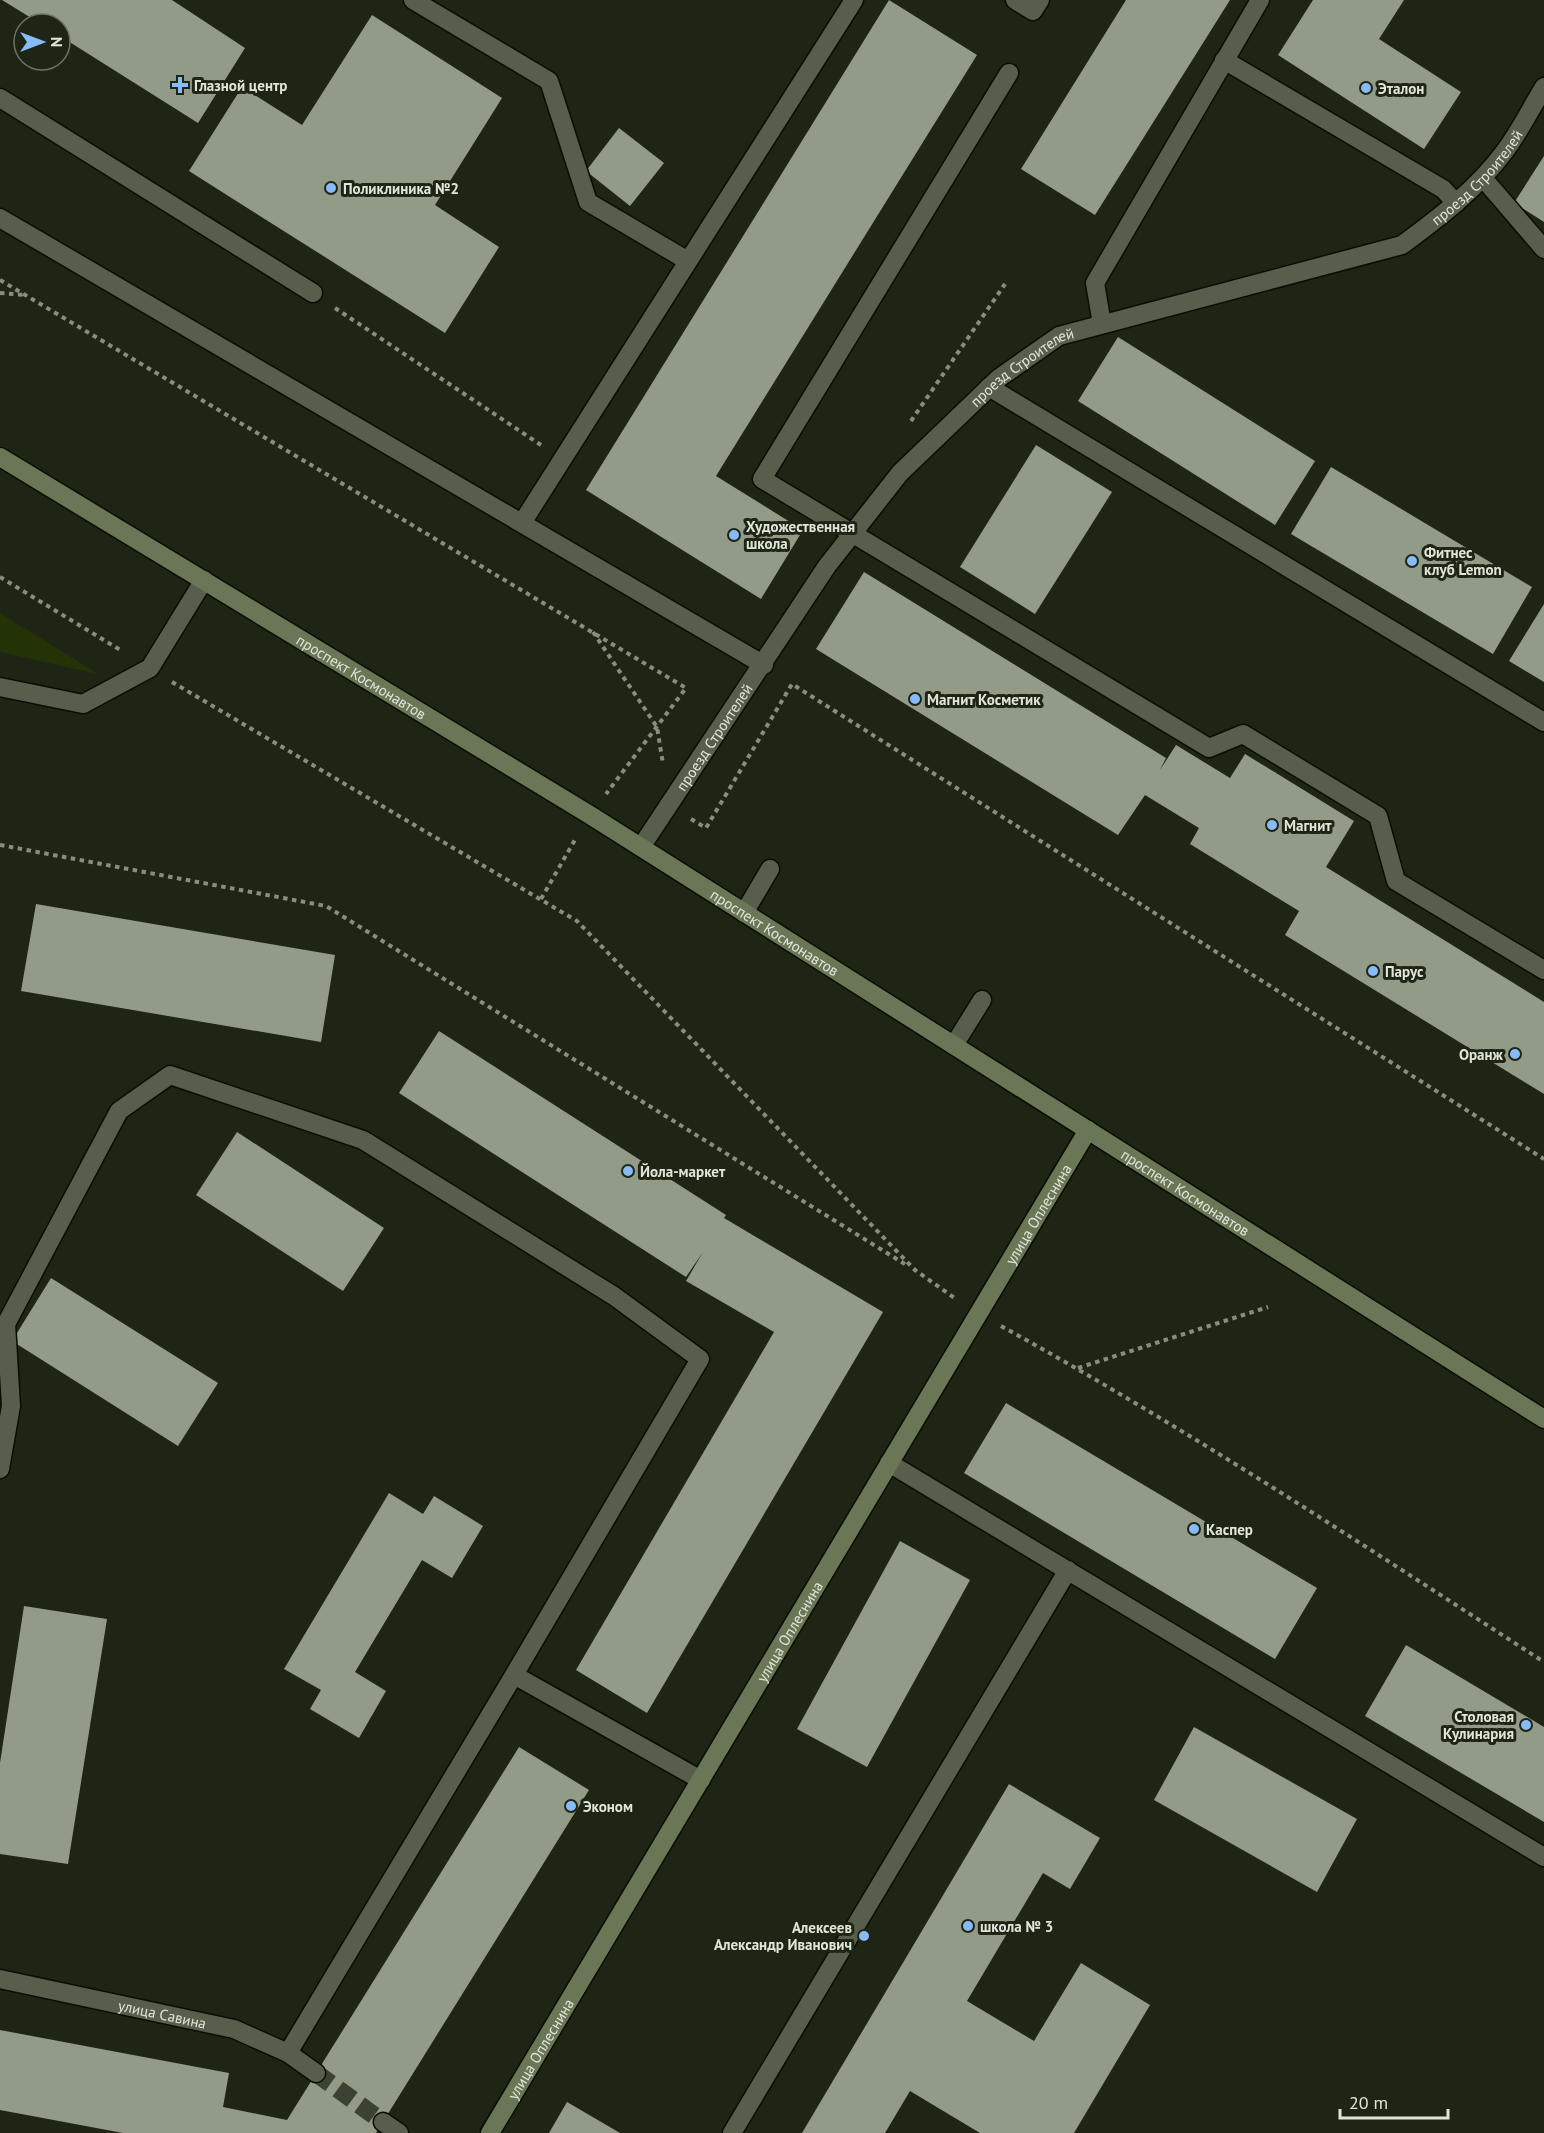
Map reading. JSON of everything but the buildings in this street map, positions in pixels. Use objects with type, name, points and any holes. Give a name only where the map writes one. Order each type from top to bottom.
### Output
[{"type":"main road","name":"проспект Космонавтов","points":[[0,457],[590,815],[1544,1419]]},
{"type":"main road","name":"улица Оплеснина","points":[[490,2133],[1088,1130]]},
{"type":"street","points":[[413,0],[549,81],[588,202],[688,261]]},
{"type":"street","points":[[522,523],[854,0]]},
{"type":"street","points":[[1015,0],[1033,11],[1040,0]]},
{"type":"street","points":[[1102,324],[1095,283],[1260,0]]},
{"type":"street","points":[[1224,60],[1443,189],[1456,203]]},
{"type":"street","points":[[1009,73],[762,479],[1209,748],[1243,734],[1378,816],[1396,881],[1544,969]]},
{"type":"street","name":"проезд Строителей","points":[[641,847],[764,665],[827,566],[900,473],[999,378],[1059,336],[1402,245],[1456,203],[1483,178],[1506,150],[1544,87]]},
{"type":"street","points":[[0,98],[313,294]]},
{"type":"street","points":[[1483,178],[1544,249]]},
{"type":"street","points":[[0,218],[764,665]]},
{"type":"street","points":[[989,387],[1544,722]]},
{"type":"street","points":[[0,687],[83,705],[150,668],[204,580]]},
{"type":"street","points":[[744,912],[770,869]]},
{"type":"street","points":[[954,1045],[982,1000]]},
{"type":"street","points":[[0,1469],[11,1406],[6,1324],[119,1111],[170,1075],[363,1140],[615,1296],[700,1359],[514,1676],[288,2053]]},
{"type":"street","points":[[889,1463],[1544,1857]]},
{"type":"street","points":[[732,2133],[1068,1570]]},
{"type":"street","points":[[514,1676],[701,1780]]},
{"type":"street","name":"улица Савина","points":[[0,1979],[234,2029],[288,2053],[316,2073]]},
{"type":"street","points":[[383,2122],[399,2133]]},
{"type":"path","points":[[0,280],[686,688],[590,815],[541,899]]},
{"type":"path","points":[[910,423],[1005,284]]},
{"type":"path","points":[[0,293],[26,295]]},
{"type":"path","points":[[313,294],[562,459]]},
{"type":"path","points":[[0,577],[577,921],[915,1270]]},
{"type":"path","points":[[593,632],[657,727],[669,805],[706,828],[792,684],[1544,1159]]},
{"type":"path","points":[[0,845],[326,906],[915,1270],[978,1314],[1077,1368],[1332,1525],[1544,1662]]},
{"type":"path","points":[[1077,1368],[1268,1308]]},
{"type":"green space","points":[[0,613],[98,674],[0,652]]},
{"type":"tunnel","points":[[316,2073],[383,2122]]},
{"type":"place","name":"Глазной центр","points":[[180,85]]},
{"type":"place","name":"Эталон","points":[[1366,88]]},
{"type":"place","name":"Поликлиника №2","points":[[331,188]]},
{"type":"place","name":"Художественная школа","points":[[734,535]]},
{"type":"place","name":"Фитнес клуб Lemon","points":[[1412,561]]},
{"type":"place","name":"Магнит Косметик","points":[[915,699]]},
{"type":"place","name":"Магнит","points":[[1272,825]]},
{"type":"place","name":"Парус","points":[[1373,971]]},
{"type":"place","name":"Оранж","points":[[1515,1054]]},
{"type":"place","name":"Йола-маркет","points":[[628,1171]]},
{"type":"place","name":"Каспер","points":[[1194,1529]]},
{"type":"place","name":"Столовая Кулинария","points":[[1526,1725]]},
{"type":"place","name":"Эконом","points":[[571,1806]]},
{"type":"place","name":"школа № 3","points":[[968,1926]]},
{"type":"place","name":"Алексеев Александр Иванович","points":[[864,1936]]}]
